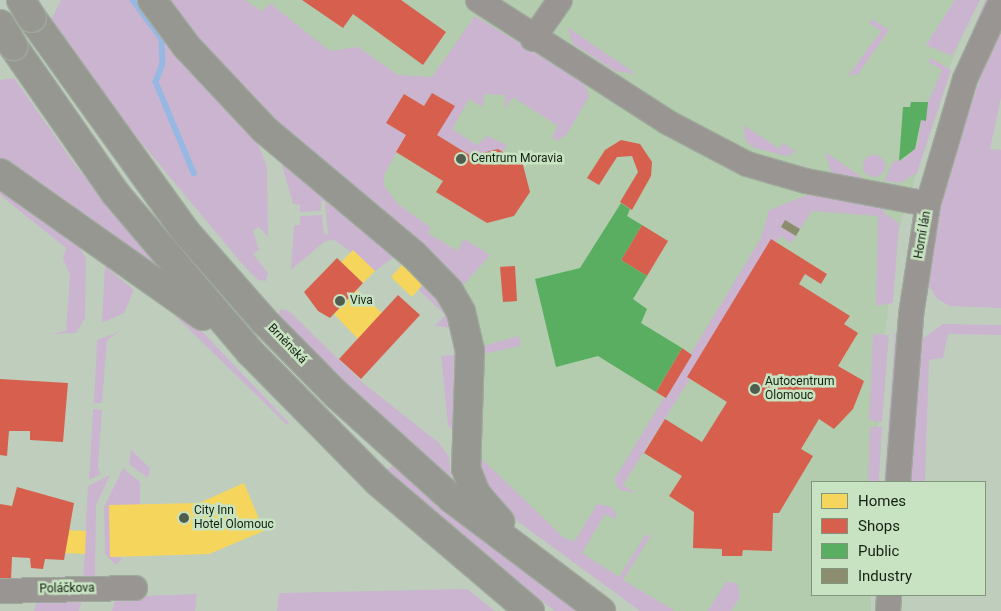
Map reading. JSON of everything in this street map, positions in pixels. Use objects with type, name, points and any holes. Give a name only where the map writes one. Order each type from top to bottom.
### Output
[{"type":"main road","points":[[152,0],[187,47],[265,130],[414,255],[449,291],[461,312],[470,350],[465,458],[469,478],[481,502],[550,576]]},
{"type":"main road","name":"Brněnská","points":[[25,6],[185,231],[264,320],[410,463],[550,576],[601,611]]},
{"type":"main road","points":[[4,34],[116,194],[250,352],[377,480],[530,611]]},
{"type":"main road","points":[[0,173],[250,352]]},
{"type":"street","points":[[478,0],[533,39],[667,122],[747,164],[806,181],[928,204]]},
{"type":"street","points":[[533,39],[560,0]]},
{"type":"street","name":"Horní lán","points":[[898,481],[911,315],[928,204],[965,79],[1001,1]]},
{"type":"street","points":[[4,34],[25,6]]},
{"type":"street","name":"Poláčkova","points":[[0,591],[135,588]]},
{"type":"street","points":[[888,611],[889,596]]},
{"type":"shaded area","points":[[61,0],[142,0],[256,137],[267,168],[268,237],[259,227],[253,231],[259,250],[253,254],[268,273],[266,281],[258,280],[244,266],[99,92],[50,22]]},
{"type":"shaded area","points":[[163,0],[245,0],[261,11],[276,0],[272,5],[330,51],[358,47],[398,75],[432,77],[475,16],[584,82],[589,96],[567,134],[557,141],[552,137],[558,126],[513,97],[505,109],[505,95],[484,94],[483,107],[469,99],[452,129],[477,145],[487,136],[507,145],[502,152],[471,156],[437,135],[454,106],[432,93],[424,106],[404,94],[387,123],[406,135],[384,175],[384,186],[398,204],[431,228],[428,233],[457,251],[464,239],[490,255],[459,290],[264,113]]},
{"type":"shaded area","points":[[208,0],[978,0],[948,70],[899,229],[884,339],[875,481],[811,481],[811,596],[871,596],[871,611],[655,611],[586,566],[476,457],[481,351]]},
{"type":"shaded area","points":[[955,0],[980,0],[952,56],[926,45]]},
{"type":"shaded area","points":[[985,0],[989,0],[922,177],[950,86]]},
{"type":"shaded area","points":[[872,19],[889,30],[858,74],[848,76],[881,31],[869,23]]},
{"type":"shaded area","points":[[1001,21],[1001,98],[990,149],[1001,150],[1001,308],[950,306],[937,299],[927,283],[936,219],[953,155]]},
{"type":"shaded area","points":[[567,27],[636,74],[615,71],[573,44]]},
{"type":"shaded area","points":[[931,58],[951,70],[917,173],[900,183],[884,181],[893,162],[906,158],[918,143],[921,120],[926,120],[928,102],[942,70],[928,62]]},
{"type":"shaded area","points":[[14,78],[76,166],[165,274],[0,158],[0,80]]},
{"type":"shaded area","points":[[744,125],[779,149],[783,143],[796,152],[786,156],[752,147],[745,140]]},
{"type":"shaded area","points":[[825,152],[869,182],[831,172]]},
{"type":"shaded area","points":[[279,154],[444,300],[457,331],[455,432],[448,425],[441,356],[454,355],[451,328],[435,326],[445,315],[419,290],[423,284],[394,257],[375,271],[335,240],[325,241],[291,270],[294,225],[300,225],[300,216],[322,215],[324,234],[328,235],[325,201],[321,201],[321,211],[300,212],[300,205],[293,204]]},
{"type":"shaded area","points":[[874,155],[882,158],[885,166],[882,174],[874,177],[866,174],[863,166],[866,158]]},
{"type":"shaded area","points":[[0,189],[79,247],[86,258],[85,318],[76,333],[51,334],[66,331],[70,275],[63,259],[66,248],[0,195]]},
{"type":"shaded area","points":[[810,194],[883,207],[884,213],[899,223],[893,303],[876,306],[878,216],[812,211],[800,229],[785,220],[781,227],[796,236],[791,243],[780,236],[623,485],[636,493],[620,490],[614,480],[761,238],[769,210]]},
{"type":"shaded area","points":[[105,266],[134,290],[124,313],[102,323]]},
{"type":"shaded area","points":[[163,304],[199,328],[290,424],[287,425]]},
{"type":"shaded area","points":[[281,309],[289,311],[363,383],[439,443],[449,457],[451,476],[447,477],[366,406],[278,316]]},
{"type":"shaded area","points":[[943,324],[1001,325],[1001,335],[948,334],[943,358],[929,360],[925,481],[907,481],[921,340]]},
{"type":"shaded area","points":[[119,332],[107,340],[102,403],[94,403],[97,340]]},
{"type":"shaded area","points":[[895,332],[899,339],[887,481],[884,481]]},
{"type":"shaded area","points":[[873,334],[889,335],[882,422],[869,420]]},
{"type":"shaded area","points":[[519,336],[520,346],[483,354],[480,457],[564,538],[575,541],[597,504],[612,507],[617,515],[615,519],[605,514],[582,553],[619,577],[646,534],[650,537],[623,580],[675,611],[640,611],[498,507],[477,476],[479,347]]},
{"type":"shaded area","points":[[93,409],[102,410],[98,468],[101,474],[89,480]]},
{"type":"shaded area","points":[[870,427],[882,427],[879,481],[868,481]]},
{"type":"shaded area","points":[[131,450],[150,468],[148,478],[129,464]]},
{"type":"shaded area","points":[[394,465],[527,574],[579,611],[555,611],[505,573],[385,470]]},
{"type":"shaded area","points":[[123,468],[140,482],[140,504],[111,557],[122,558],[116,565],[105,554],[104,507]]},
{"type":"shaded area","points":[[110,475],[96,505],[95,579],[83,582],[88,486]]},
{"type":"shaded area","points":[[726,582],[737,583],[740,597],[731,611],[708,611]]},
{"type":"shaded area","points":[[467,589],[495,611],[277,611],[279,593]]},
{"type":"shaded area","points":[[197,594],[195,611],[112,611],[116,597]]},
{"type":"shaded area","points":[[38,597],[83,597],[79,611],[34,611]]},
{"type":"building: Homes","points":[[353,250],[375,271],[363,283],[341,262]]},
{"type":"building: Homes","points":[[402,265],[423,284],[412,297],[391,277]]},
{"type":"building: Homes","points":[[357,290],[382,313],[358,339],[334,314]]},
{"type":"building: Homes","name":"City Inn Hotel Olomouc","points":[[244,483],[264,531],[209,554],[110,557],[109,505],[199,503]]},
{"type":"building: Homes","points":[[66,530],[86,531],[85,554],[65,553]]},
{"type":"building: Shops","points":[[302,0],[401,0],[446,32],[423,65],[353,14],[343,28]]},
{"type":"building: Shops","name":"Centrum Moravia","points":[[432,93],[455,106],[437,135],[471,156],[498,149],[523,165],[530,192],[514,216],[487,223],[436,192],[443,181],[396,152],[406,135],[386,123],[404,94],[424,106]]},
{"type":"building: Shops","points":[[621,140],[640,144],[652,162],[651,176],[632,210],[620,202],[638,172],[632,156],[617,157],[599,185],[587,178],[605,150]]},
{"type":"building: Shops","points":[[642,225],[668,241],[647,276],[621,260]]},
{"type":"building: Shops","name":"Autocentrum Olomouc","points":[[771,239],[827,274],[821,284],[805,274],[799,284],[850,316],[844,324],[858,333],[838,366],[864,381],[853,409],[834,429],[819,419],[801,449],[813,456],[779,513],[773,513],[772,551],[743,550],[742,556],[722,556],[722,549],[693,548],[694,512],[669,496],[682,476],[644,453],[665,419],[702,442],[727,402],[687,377]]},
{"type":"building: Shops","points":[[337,258],[363,283],[330,318],[318,311],[304,292]]},
{"type":"building: Shops","points":[[515,266],[517,301],[503,302],[500,267]]},
{"type":"building: Shops","points":[[398,295],[420,315],[361,379],[339,359]]},
{"type":"building: Shops","points":[[682,348],[692,355],[666,398],[656,392]]},
{"type":"building: Shops","points":[[0,379],[68,383],[63,442],[30,440],[30,431],[9,431],[7,456],[0,455]]},
{"type":"building: Shops","points":[[17,487],[74,503],[64,560],[45,559],[43,569],[31,568],[30,558],[12,557],[11,580],[0,579],[0,504],[12,506]]},
{"type":"building: Public","points":[[911,102],[928,102],[926,121],[921,120],[915,149],[899,161],[903,107],[910,107]]},
{"type":"building: Public","points":[[621,203],[630,209],[627,216],[642,225],[621,260],[647,276],[633,299],[647,309],[641,323],[682,348],[656,392],[598,356],[556,367],[535,279],[580,268]]},
{"type":"building: Industry","points":[[785,220],[800,229],[796,236],[781,227]]},
{"type":"waterway","points":[[133,0],[162,39],[163,64],[156,82],[194,173]]},
{"type":"place","name":"Centrum Moravia","points":[[461,159]]},
{"type":"place","name":"Viva","points":[[340,301]]},
{"type":"place","name":"Autocentrum Olomouc","points":[[755,389]]},
{"type":"place","name":"City Inn Hotel Olomouc","points":[[184,518]]}]
